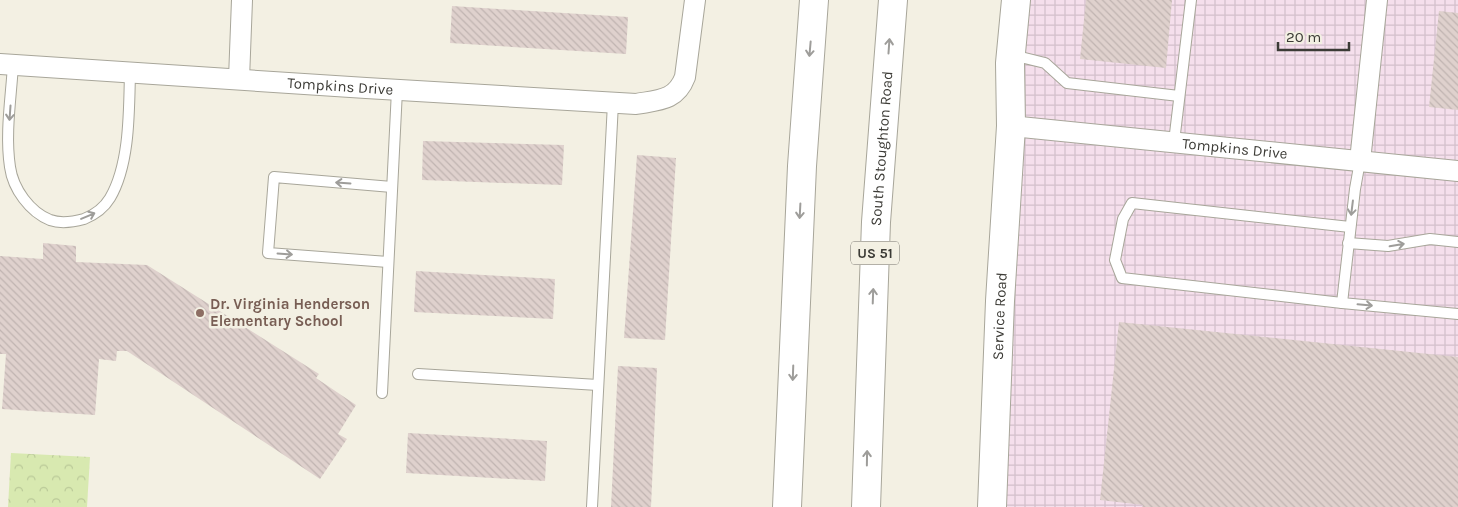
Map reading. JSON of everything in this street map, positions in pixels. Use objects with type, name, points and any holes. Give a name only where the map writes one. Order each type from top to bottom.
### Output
[{"type":"main road","points":[[787,507],[803,157],[814,0]]},
{"type":"main road","name":"South Stoughton Road","points":[[866,507],[876,222],[893,0]]},
{"type":"main road","name":"Service Road","points":[[992,507],[1000,301],[1011,126],[1011,54],[1016,0]]},
{"type":"street","points":[[239,79],[242,0]]},
{"type":"street","name":"Tompkins Drive","points":[[7,64],[636,104],[665,99],[672,96],[682,86],[685,77],[694,0]]},
{"type":"street","points":[[1360,161],[1377,0]]},
{"type":"street","name":"Tompkins Drive","points":[[1011,126],[1458,171]]},
{"type":"lane","points":[[1174,142],[1191,0]]},
{"type":"lane","points":[[1011,54],[1045,63],[1067,83],[1179,96]]},
{"type":"lane","points":[[7,64],[10,169],[18,190],[31,208],[51,220],[71,223],[93,216],[109,200],[119,180],[125,150],[130,71]]},
{"type":"lane","points":[[382,393],[397,90]]},
{"type":"lane","points":[[592,507],[613,102]]},
{"type":"lane","points":[[1342,303],[1350,227],[1360,161]]},
{"type":"lane","points":[[388,262],[268,253],[274,177],[392,187]]},
{"type":"lane","points":[[1350,227],[1132,203],[1123,219],[1115,260],[1122,278],[1458,314]]},
{"type":"lane","points":[[1348,243],[1388,246],[1430,240],[1458,242]]},
{"type":"lane","points":[[418,374],[598,384]]},
{"type":"shaded area","points":[[1016,0],[1458,0],[1458,507],[992,507]]},
{"type":"green space","points":[[11,453],[90,457],[87,507],[8,507]]},
{"type":"building","points":[[1086,0],[1172,0],[1166,68],[1080,59]]},
{"type":"building","points":[[452,6],[628,17],[626,54],[450,43]]},
{"type":"building","points":[[1439,11],[1458,13],[1458,110],[1429,107]]},
{"type":"building","points":[[423,141],[564,145],[562,185],[422,180]]},
{"type":"building","points":[[637,155],[676,158],[665,340],[624,338]]},
{"type":"building","name":"Dr. Virginia Henderson Elementary School","points":[[43,243],[76,246],[76,262],[147,265],[319,374],[316,378],[356,405],[338,434],[347,439],[320,479],[127,351],[117,351],[116,361],[99,359],[95,415],[2,409],[6,354],[0,354],[0,256],[43,259]]},
{"type":"building","points":[[416,271],[555,279],[553,319],[414,312]]},
{"type":"building","points":[[1119,322],[1458,357],[1458,507],[1142,507],[1143,505],[1100,500]]},
{"type":"building","points":[[618,366],[657,368],[651,507],[611,507]]},
{"type":"building","points":[[408,433],[547,441],[545,481],[406,473]]},
{"type":"place","name":"Dr. Virginia Henderson Elementary School","points":[[200,313]]}]
